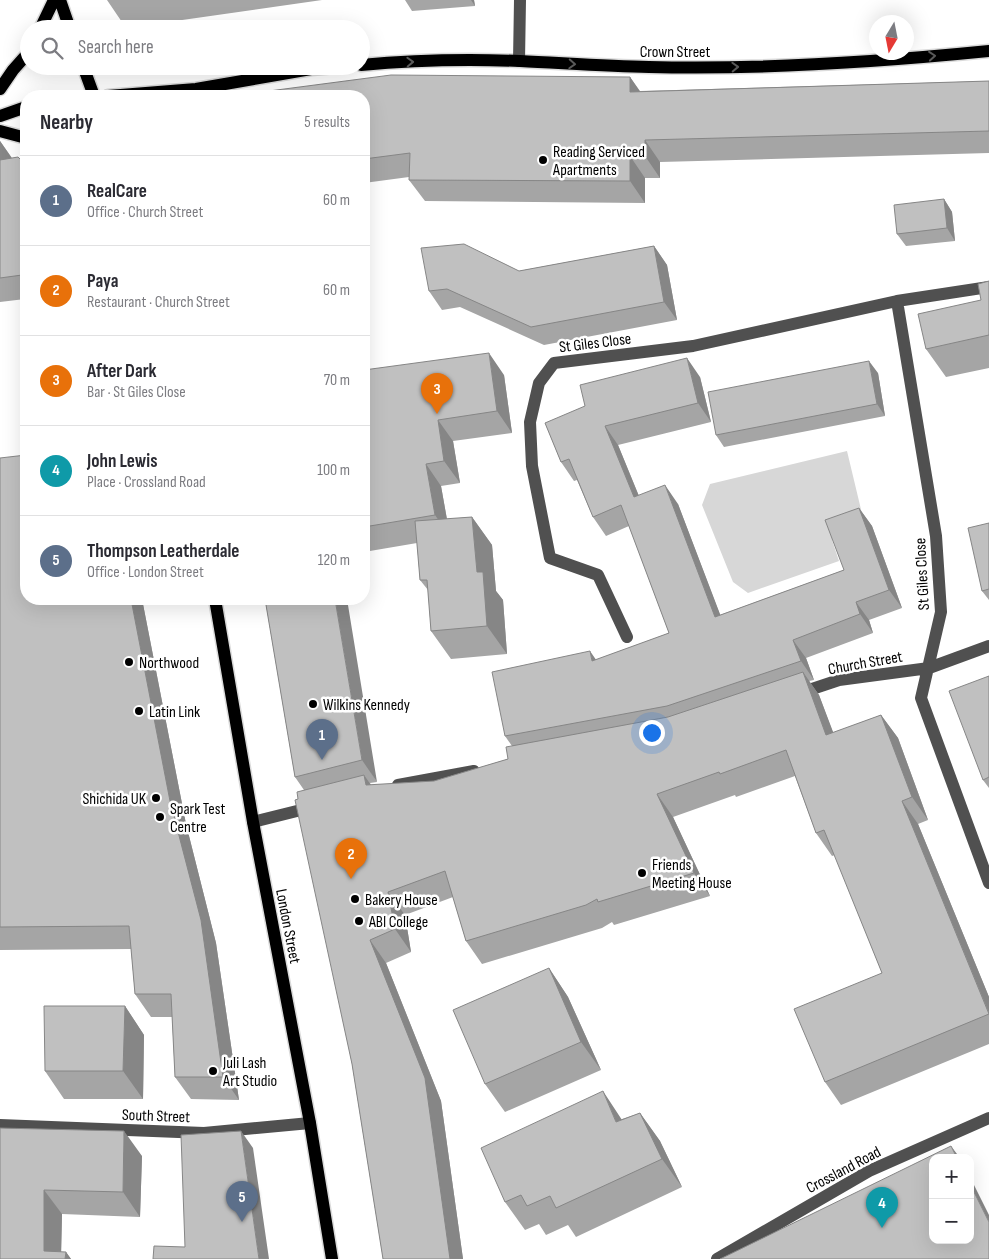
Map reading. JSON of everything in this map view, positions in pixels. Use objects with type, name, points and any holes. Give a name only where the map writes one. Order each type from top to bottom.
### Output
[{"type":"main road","points":[[44,20],[54,0]]},
{"type":"main road","points":[[60,0],[67,20]]},
{"type":"main road","name":"Crown Street","points":[[370,65],[438,61],[519,61],[710,68],[910,58],[989,51]]},
{"type":"main road","points":[[0,89],[20,62]]},
{"type":"main road","points":[[86,75],[92,90]]},
{"type":"main road","points":[[183,90],[276,75]]},
{"type":"main road","points":[[0,116],[20,109]]},
{"type":"main road","points":[[0,131],[20,136]]},
{"type":"main road","name":"London Street","points":[[216,605],[253,822],[310,1123],[332,1259]]},
{"type":"street","points":[[519,61],[520,0]]},
{"type":"street","name":"St Giles Close","points":[[627,637],[598,574],[550,558],[532,466],[530,422],[539,383],[554,363],[693,346],[897,301],[989,287]]},
{"type":"street","name":"St Giles Close","points":[[897,301],[936,536],[941,612],[929,668]]},
{"type":"street","name":"Church Street","points":[[792,695],[839,680],[929,668],[989,646]]},
{"type":"street","points":[[929,668],[921,698],[989,883]]},
{"type":"street","points":[[389,787],[487,768]]},
{"type":"street","points":[[253,822],[327,803]]},
{"type":"street","name":"Crossland Road","points":[[717,1259],[869,1172],[989,1118]]},
{"type":"street","name":"South Street","points":[[0,1125],[204,1133],[310,1123]]},
{"type":"shaded area","points":[[847,451],[864,522],[834,533],[832,540],[839,561],[748,593],[733,582],[702,505],[710,484]]},
{"type":"building","points":[[391,75],[630,77],[630,92],[989,81],[989,131],[645,140],[645,156],[630,156],[630,181],[409,180],[410,153],[370,158],[370,90],[277,90]]},
{"type":"building","points":[[18,157],[20,159],[20,275],[0,278],[0,160]]},
{"type":"building","points":[[944,199],[947,228],[897,234],[894,205]]},
{"type":"building","points":[[464,244],[519,271],[654,246],[664,302],[531,327],[447,289],[429,291],[421,248]]},
{"type":"building","points":[[989,281],[989,335],[926,349],[918,314],[981,300],[978,284]]},
{"type":"building","points":[[489,353],[497,411],[438,420],[444,461],[426,464],[435,515],[370,526],[370,369]]},
{"type":"building","points":[[687,358],[698,403],[605,426],[634,497],[665,485],[715,617],[844,570],[825,520],[859,508],[889,590],[856,602],[860,614],[793,640],[801,661],[667,706],[505,736],[492,672],[590,651],[592,661],[669,633],[621,505],[593,517],[569,459],[561,462],[545,423],[585,406],[580,385]]},
{"type":"building","points":[[869,361],[877,404],[716,435],[708,392]]},
{"type":"building","points":[[20,456],[20,605],[132,605],[170,801],[201,920],[223,1077],[175,1077],[171,994],[135,994],[129,926],[0,927],[0,458]]},
{"type":"building","points":[[472,517],[477,572],[483,572],[487,626],[431,631],[427,580],[420,580],[415,521]]},
{"type":"building","points":[[989,523],[989,589],[982,591],[968,528]]},
{"type":"building","points":[[266,605],[336,605],[362,760],[295,777]]},
{"type":"building","points":[[803,672],[826,735],[881,715],[912,797],[902,801],[989,1014],[825,1082],[794,1009],[882,973],[824,830],[816,833],[786,750],[657,794],[694,873],[598,902],[597,899],[586,905],[466,941],[445,871],[388,892],[395,929],[370,940],[425,1078],[450,1259],[383,1259],[352,1064],[295,800],[298,799],[297,792],[364,775],[366,785],[434,781],[508,759],[506,747],[668,717]]},
{"type":"building","points":[[989,676],[989,777],[983,780],[949,691]]},
{"type":"building","points":[[549,968],[581,1042],[485,1084],[453,1010]]},
{"type":"building","points":[[44,1006],[125,1006],[123,1071],[45,1071]]},
{"type":"building","points":[[603,1091],[616,1122],[640,1113],[662,1159],[556,1208],[550,1196],[527,1206],[521,1195],[505,1202],[481,1148]]},
{"type":"building","points":[[0,1128],[124,1131],[123,1192],[44,1190],[44,1251],[66,1252],[65,1259],[0,1259]]},
{"type":"building","points":[[241,1131],[259,1259],[153,1259],[154,1246],[185,1247],[181,1135]]},
{"type":"building","points":[[951,1146],[955,1154],[935,1154]]},
{"type":"building","points":[[929,1157],[929,1244],[974,1244],[974,1192],[989,1222],[989,1259],[720,1259]]},
{"type":"place","name":"Reading Serviced Apartments","points":[[543,160]]},
{"type":"place","name":"After Dark","points":[[437,414]]},
{"type":"place","name":"Northwood","points":[[129,662]]},
{"type":"place","name":"Wilkins Kennedy","points":[[313,704]]},
{"type":"place","name":"Latin Link","points":[[139,711]]},
{"type":"place","name":"RealCare","points":[[322,760]]},
{"type":"place","name":"Shichida UK","points":[[156,798]]},
{"type":"place","name":"Spark Test Centre","points":[[160,817]]},
{"type":"place","name":"Friends Meeting House","points":[[642,873]]},
{"type":"place","name":"Paya","points":[[351,879]]},
{"type":"place","name":"Bakery House","points":[[355,899]]},
{"type":"place","name":"ABI College","points":[[359,921]]},
{"type":"place","name":"Juli Lash Art Studio","points":[[213,1071]]},
{"type":"place","name":"Thompson Leatherdale","points":[[242,1222]]},
{"type":"place","name":"John Lewis","points":[[882,1228]]}]
